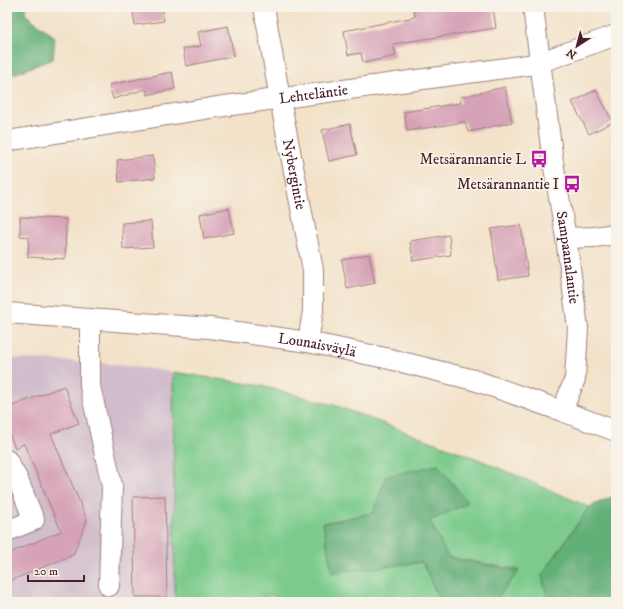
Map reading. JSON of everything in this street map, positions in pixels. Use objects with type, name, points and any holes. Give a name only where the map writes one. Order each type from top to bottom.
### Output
[{"type":"street","name":"Nybergintie","points":[[264,7],[313,270],[313,311],[308,342]]},
{"type":"street","name":"Sampaanalantie","points":[[533,7],[553,162],[566,238],[578,328],[575,379],[562,411]]},
{"type":"street","name":"Lehteläntie","points":[[7,141],[280,99],[528,65],[541,62],[616,35]]},
{"type":"street","points":[[566,238],[594,237],[616,234]]},
{"type":"street","name":"Lounaisväylä","points":[[7,313],[210,328],[308,342],[390,359],[474,380],[616,431]]},
{"type":"street","points":[[90,319],[90,386],[112,486],[109,586]]},
{"type":"street","points":[[7,460],[34,520],[7,531]]},
{"type":"shaded area","points":[[7,358],[102,363],[173,372],[175,602],[7,602]]},
{"type":"green space","points":[[7,7],[26,7],[25,14],[55,37],[53,59],[7,76]]},
{"type":"green space","points":[[173,372],[262,386],[334,405],[478,459],[589,507],[542,575],[548,602],[494,602],[519,570],[448,557],[429,521],[373,513],[323,523],[332,572],[423,562],[440,602],[278,602],[272,595],[251,602],[175,602]]},
{"type":"green space","points":[[438,465],[468,503],[430,521],[448,557],[519,571],[494,602],[440,602],[422,562],[332,573],[323,523],[373,513],[386,476]]},
{"type":"green space","points":[[614,496],[616,497],[616,602],[548,602],[542,575],[589,507]]},
{"type":"building","points":[[132,7],[162,7],[164,21],[135,25]]},
{"type":"building","points":[[413,7],[493,7],[496,28],[393,44],[396,56],[363,63],[361,53],[348,55],[344,31],[415,17]]},
{"type":"building","points":[[228,26],[234,56],[186,66],[183,49],[201,46],[198,32]]},
{"type":"building","points":[[172,72],[175,89],[147,95],[146,89],[113,99],[109,85]]},
{"type":"building","points":[[505,87],[512,122],[468,132],[465,122],[407,131],[404,112],[461,103],[460,97]]},
{"type":"building","points":[[596,90],[613,122],[589,134],[572,102]]},
{"type":"building","points":[[350,124],[357,155],[329,161],[322,130]]},
{"type":"building","points":[[153,156],[155,178],[119,182],[117,160]]},
{"type":"building","points":[[229,208],[234,233],[204,239],[200,214]]},
{"type":"building","points":[[20,217],[66,219],[65,259],[28,257],[29,237],[20,236]]},
{"type":"building","points":[[151,221],[153,247],[123,249],[122,223]]},
{"type":"building","points":[[521,225],[528,276],[498,280],[491,229]]},
{"type":"building","points":[[449,235],[451,255],[413,261],[410,241]]},
{"type":"building","points":[[369,254],[375,283],[347,289],[342,260]]},
{"type":"building","points":[[64,386],[79,423],[51,434],[87,520],[73,555],[7,582],[7,554],[61,531],[24,444],[15,448],[7,428],[7,408]]},
{"type":"building","points":[[165,496],[167,597],[135,597],[133,497]]},
{"type":"place","name":"Metsärannantie L","points":[[539,159]]},
{"type":"place","name":"Metsärannantie I","points":[[572,184]]}]
